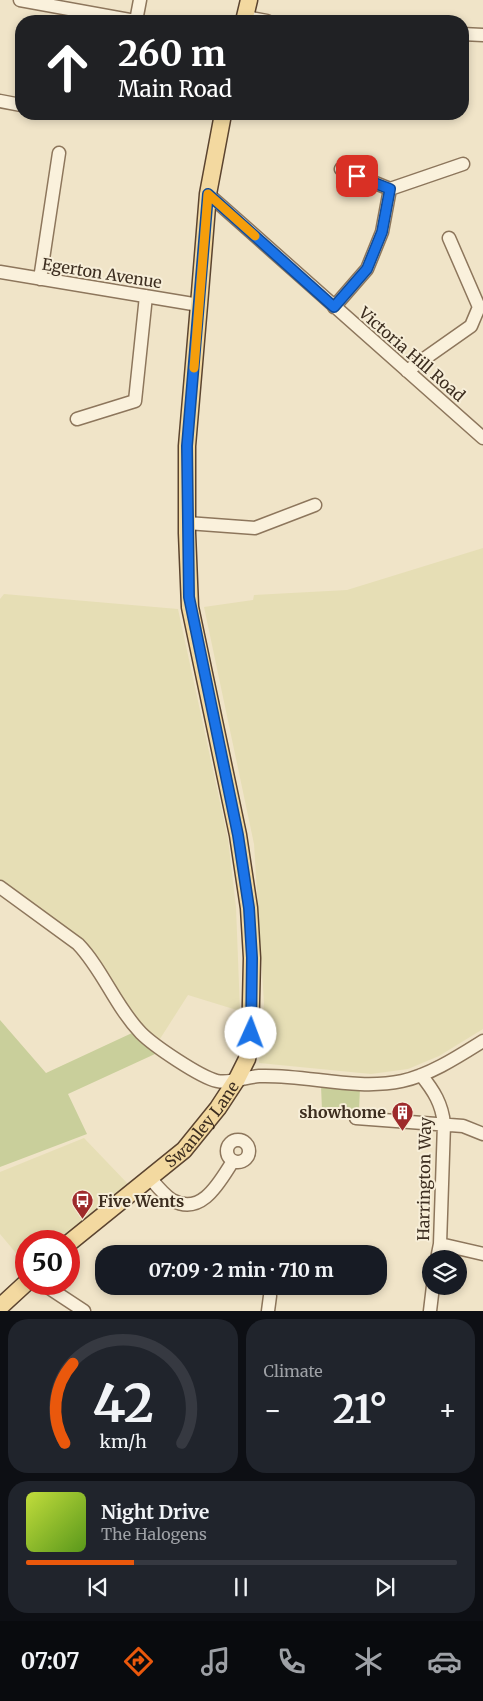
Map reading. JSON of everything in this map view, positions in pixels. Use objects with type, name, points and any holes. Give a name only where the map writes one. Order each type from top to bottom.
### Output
[{"type":"main road","points":[[246,15],[249,0]]},
{"type":"main road","name":"Swanley Lane","points":[[80,1234],[184,1150],[218,1108],[237,1079],[247,1059],[252,1022],[249,908],[238,835],[190,608],[187,522],[187,446],[208,194],[222,120]]},
{"type":"main road","points":[[0,1307],[15,1293]]},
{"type":"street","points":[[20,0],[103,15]]},
{"type":"street","points":[[137,15],[140,0]]},
{"type":"street","points":[[469,34],[483,35]]},
{"type":"street","points":[[0,101],[15,103]]},
{"type":"street","points":[[40,279],[59,153]]},
{"type":"street","points":[[341,169],[390,189],[463,164]]},
{"type":"street","points":[[334,307],[367,269],[382,232],[390,189]]},
{"type":"street","name":"Victoria Hill Road","points":[[208,194],[483,438]]},
{"type":"street","points":[[407,372],[471,326],[479,307],[450,238]]},
{"type":"street","name":"Egerton Avenue","points":[[0,272],[199,305]]},
{"type":"street","points":[[77,419],[135,401],[146,296]]},
{"type":"street","points":[[187,522],[255,528],[315,505]]},
{"type":"street","points":[[0,887],[78,944],[89,955],[114,1000],[142,1034],[186,1066],[218,1082],[260,1076],[355,1083],[386,1083],[421,1075],[483,1041]]},
{"type":"street","name":"Harrington Way","points":[[421,1075],[434,1091],[443,1111],[439,1250]]},
{"type":"street","points":[[356,1118],[463,1126],[483,1134]]},
{"type":"street","points":[[150,1178],[171,1200],[192,1204],[208,1197],[214,1191],[233,1161]]},
{"type":"street","points":[[440,1244],[483,1254]]},
{"type":"street","points":[[60,1295],[82,1310]]},
{"type":"street","points":[[430,1311],[432,1295]]},
{"type":"street","points":[[268,1311],[270,1296]]},
{"type":"shaded area","points":[[483,548],[483,1029],[439,1056],[408,1069],[371,1074],[259,1063],[264,1003],[254,844],[204,607],[253,600],[254,595],[347,590]]},
{"type":"shaded area","points":[[4,594],[178,609],[228,839],[236,907],[240,1011],[188,995],[158,1042],[127,1011],[105,970],[0,883],[0,599]]},
{"type":"shaded area","points":[[84,1138],[128,1184],[73,1230],[15,1230],[15,1252],[0,1234],[0,1172]]},
{"type":"green space","points":[[0,1020],[46,1073],[132,1033],[155,1054],[68,1094],[87,1134],[0,1167]]},
{"type":"green space","points":[[321,1086],[360,1088],[359,1111],[322,1110]]},
{"type":"slow traffic","points":[[194,368],[208,194],[255,236]]},
{"type":"place","name":"showhome","points":[[402,1131]]},
{"type":"place","name":"Five Wents","points":[[82,1220]]},
{"type":"route","points":[[251,1033],[252,958],[249,908],[238,835],[189,597],[186,512],[187,446],[192,405],[208,194],[334,307],[367,269],[382,232],[390,189],[357,176]]}]
